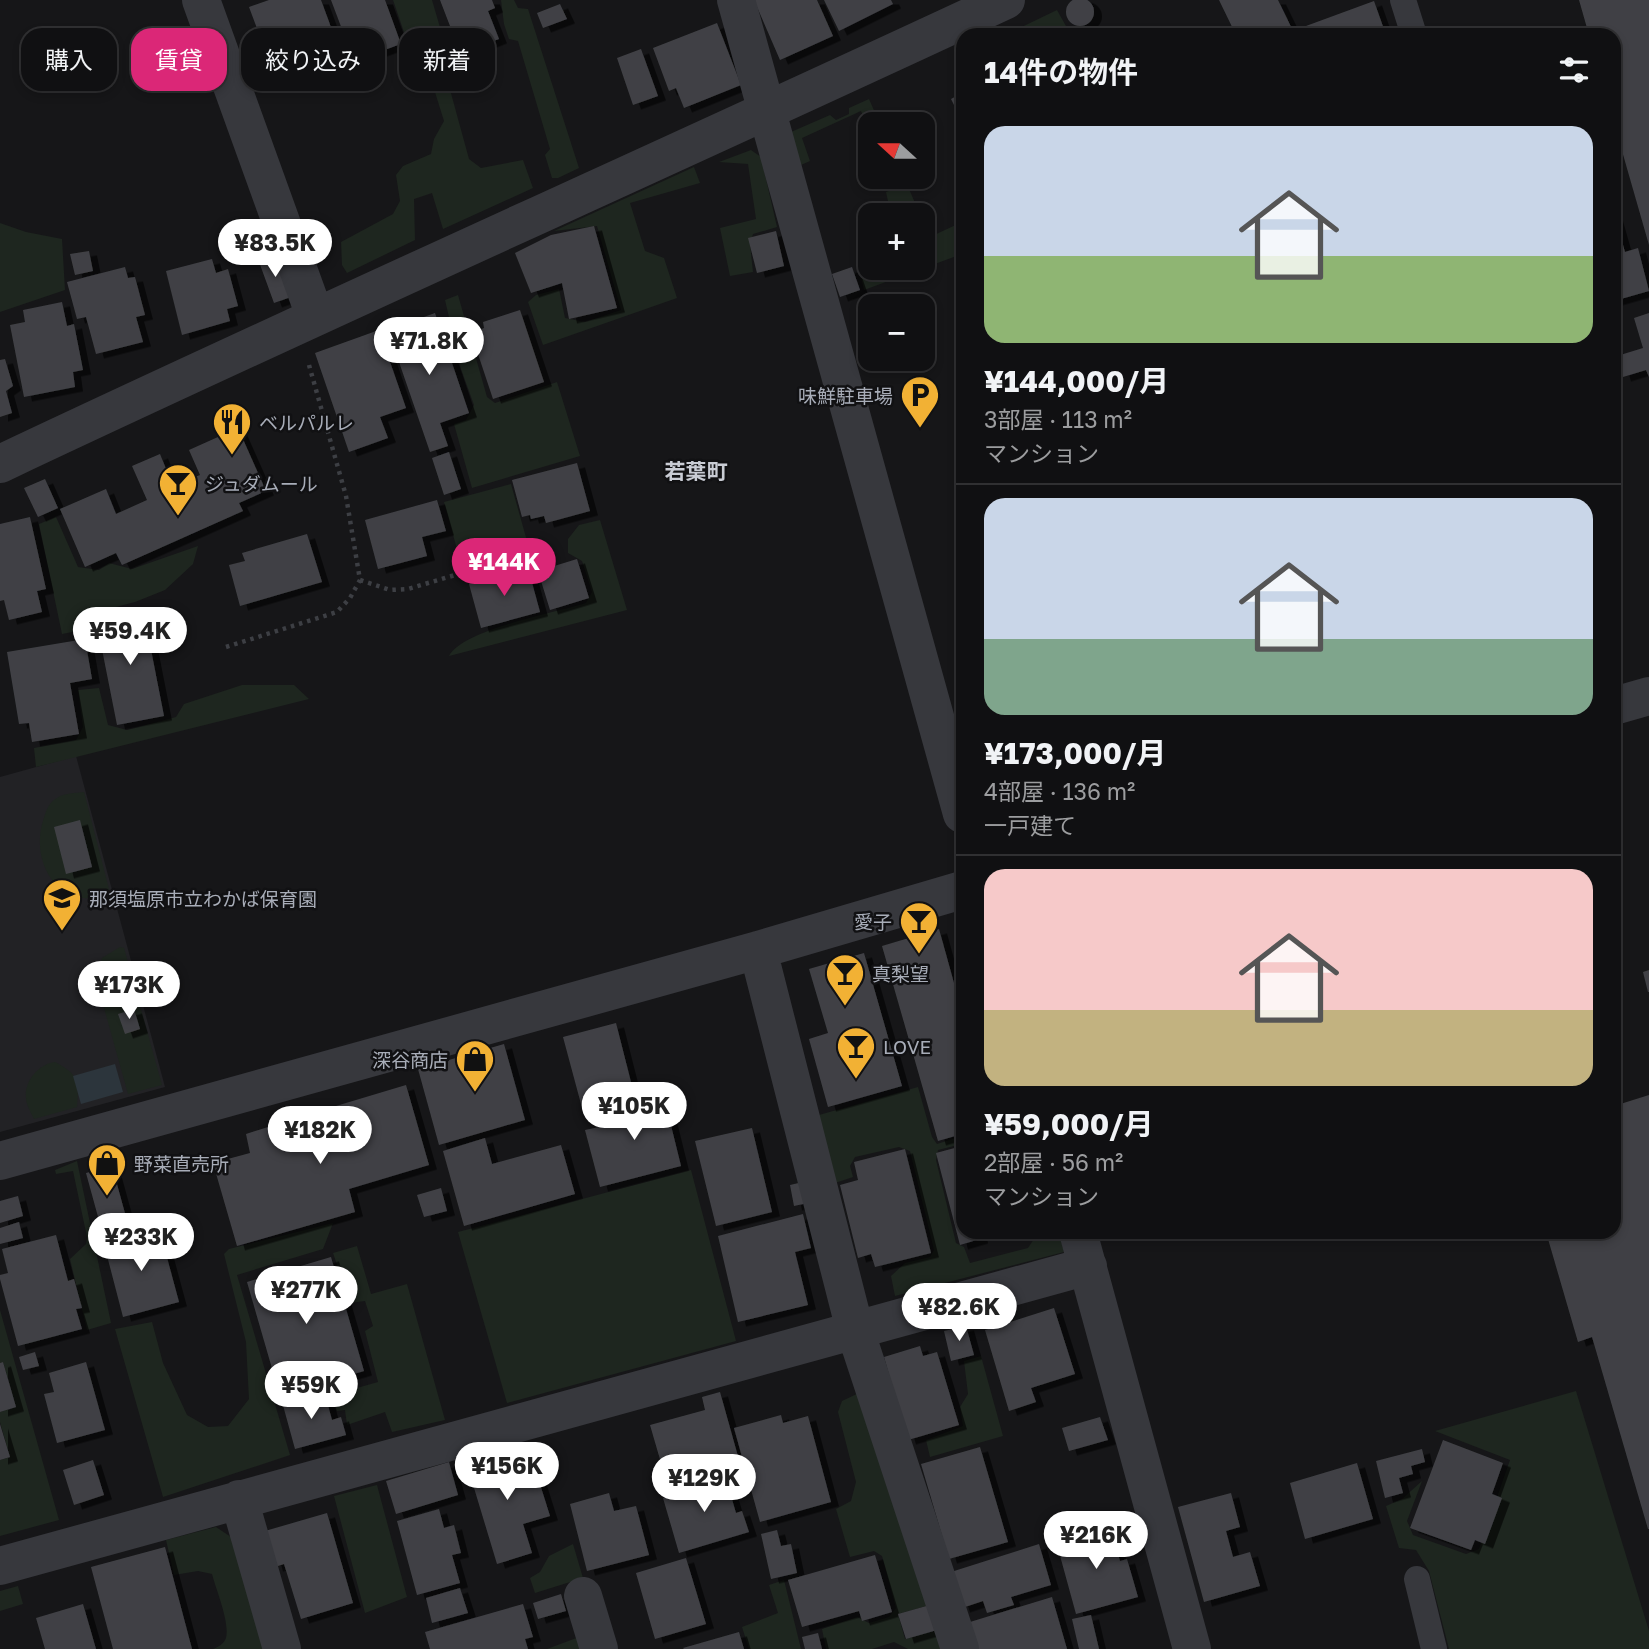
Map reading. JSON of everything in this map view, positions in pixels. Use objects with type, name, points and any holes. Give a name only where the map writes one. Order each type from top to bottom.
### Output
[{"type":"street","points":[[736,0],[956,792]]},
{"type":"street","points":[[0,464],[306,320],[769,111],[1006,0]]},
{"type":"street","points":[[204,1],[306,320]]},
{"type":"street","points":[[1621,704],[1649,696]]},
{"type":"street","points":[[0,1161],[758,950],[956,892]]},
{"type":"street","points":[[758,950],[855,1330],[960,1649]]},
{"type":"street","points":[[0,1566],[855,1330],[1083,1249],[1192,1649]]},
{"type":"street","points":[[239,1499],[282,1649]]},
{"type":"street","points":[[583,1596],[599,1649]]},
{"type":"lane","points":[[1403,0],[1412,28]]},
{"type":"lane","points":[[1417,1579],[1434,1649]]},
{"type":"path","points":[[226,647],[337,612],[350,598],[360,580],[346,496],[306,320]]},
{"type":"path","points":[[360,580],[390,590],[408,589],[536,551]]},
{"type":"shaded area","points":[[393,0],[432,0],[440,28],[403,28]]},
{"type":"shaded area","points":[[501,0],[514,0],[518,8],[528,9],[579,168],[558,178],[552,178],[545,155],[550,149],[518,41],[509,39],[504,24]]},
{"type":"shaded area","points":[[1057,10],[1067,28],[1020,28]]},
{"type":"shaded area","points":[[435,91],[450,91],[469,159],[481,168],[523,160],[533,188],[443,229],[432,193],[414,199],[415,240],[347,273],[342,265],[341,242],[393,214],[400,201],[396,175],[403,166],[431,154],[434,139],[444,121]]},
{"type":"shaded area","points":[[869,99],[875,112],[858,112],[802,138],[810,161],[801,165],[791,132],[830,115],[836,120],[849,114],[849,108]]},
{"type":"shaded area","points":[[751,150],[761,157],[777,227],[753,234],[750,244],[753,272],[730,276],[720,228],[756,219],[748,164],[719,162]]},
{"type":"shaded area","points":[[694,167],[700,183],[630,203],[645,251],[664,258],[677,298],[543,345],[528,302],[536,295],[559,289],[565,318],[585,322],[621,310],[597,226],[554,231]]},
{"type":"shaded area","points":[[909,189],[915,203],[888,203],[886,192]]},
{"type":"shaded area","points":[[0,223],[26,232],[62,239],[65,290],[0,312]]},
{"type":"shaded area","points":[[956,225],[956,256],[935,264],[935,235]]},
{"type":"shaded area","points":[[862,280],[891,280],[864,290]]},
{"type":"shaded area","points":[[458,295],[487,397],[495,403],[557,382],[580,456],[472,488],[454,424],[466,420],[474,405],[461,369],[445,300]]},
{"type":"shaded area","points":[[511,484],[527,541],[460,560],[444,502]]},
{"type":"shaded area","points":[[56,517],[78,567],[99,570],[109,563],[132,569],[198,546],[193,564],[165,590],[135,602],[93,613],[88,629],[62,634],[39,524]]},
{"type":"shaded area","points":[[600,520],[627,610],[449,656],[458,646],[491,630],[586,603],[592,592],[582,561],[568,553],[568,539],[579,525]]},
{"type":"shaded area","points":[[242,685],[294,685],[309,699],[36,767],[34,748],[76,740],[83,727],[78,690],[99,688],[108,725],[127,730],[176,717],[184,704]]},
{"type":"shaded area","name":"那須塩原市立わかば保育園","points":[[76,756],[165,1087],[0,1132],[0,777]]},
{"type":"shaded area","points":[[84,792],[110,893],[86,898],[71,895],[52,880],[42,858],[40,845],[43,821],[51,802],[63,795]]},
{"type":"shaded area","points":[[120,947],[124,948],[162,1085],[128,1094],[96,979],[102,958]]},
{"type":"shaded area","points":[[55,1062],[76,1079],[77,1107],[34,1119],[26,1100],[27,1085],[38,1070]]},
{"type":"shaded area","points":[[115,1064],[123,1092],[81,1104],[73,1076]]},
{"type":"shaded area","points":[[918,1087],[932,1137],[937,1144],[956,1138],[956,1146],[938,1150],[936,1160],[956,1243],[964,1247],[970,1263],[1028,1248],[1034,1239],[1061,1239],[1064,1252],[895,1296],[891,1276],[905,1263],[930,1257],[934,1250],[910,1151],[899,1147],[855,1157],[850,1166],[853,1177],[835,1183],[819,1115]]},
{"type":"shaded area","points":[[77,1161],[111,1323],[87,1330],[70,1259],[86,1244],[87,1237],[73,1171],[56,1174],[55,1170]]},
{"type":"shaded area","points":[[691,1170],[736,1341],[507,1403],[458,1232]]},
{"type":"shaded area","points":[[333,1223],[323,1249],[237,1275],[290,1455],[163,1497],[115,1329],[152,1322],[163,1363],[187,1415],[208,1427],[228,1426],[249,1399],[246,1342],[224,1254],[229,1249]]},
{"type":"shaded area","points":[[357,1246],[371,1294],[407,1284],[445,1420],[392,1432],[385,1412],[347,1425],[345,1410],[337,1411],[332,1395],[378,1382],[365,1331],[373,1326],[365,1301],[350,1303],[333,1253]]},
{"type":"shaded area","points":[[0,1310],[59,1520],[0,1536],[0,1460],[10,1457],[0,1422],[0,1412],[16,1407],[3,1362],[0,1363]]},
{"type":"shaded area","points":[[981,1356],[1003,1436],[930,1457],[926,1440],[963,1426],[960,1407],[968,1394],[964,1361]]},
{"type":"shaded area","points":[[1576,1391],[1649,1631],[1649,1649],[1449,1649],[1429,1571],[1416,1550],[1399,1548],[1386,1506],[1402,1499],[1422,1481],[1407,1521],[1413,1535],[1466,1554],[1479,1549],[1510,1460],[1435,1431]]},
{"type":"shaded area","points":[[861,1392],[930,1605],[898,1614],[905,1639],[937,1630],[943,1649],[908,1649],[894,1642],[872,1649],[826,1649],[822,1629],[857,1617],[869,1623],[889,1617],[896,1608],[882,1556],[874,1551],[850,1557],[836,1509],[851,1501],[856,1482],[838,1412],[842,1401]]},
{"type":"shaded area","points":[[377,1485],[407,1597],[365,1613],[334,1496]]},
{"type":"shaded area","points":[[216,1527],[237,1541],[263,1649],[213,1649],[224,1642],[227,1631],[212,1574],[198,1571],[174,1575],[166,1540]]},
{"type":"shaded area","points":[[573,1544],[583,1578],[535,1593],[530,1578],[540,1572],[549,1556]]},
{"type":"shaded area","points":[[784,1580],[801,1649],[749,1649],[742,1627],[778,1613],[769,1585]]},
{"type":"shaded area","points":[[18,1586],[23,1604],[0,1611],[0,1591]]},
{"type":"shaded area","points":[[579,1637],[583,1649],[547,1649]]},
{"type":"building","points":[[1082,-1],[1090,2],[1094,12],[1090,22],[1080,26],[1070,22],[1066,12],[1070,2]]},
{"type":"building","points":[[269,0],[321,0],[331,28],[257,28],[249,7]]},
{"type":"building","points":[[331,0],[385,0],[399,45],[385,50],[385,28],[342,28]]},
{"type":"building","points":[[440,0],[492,0],[495,8],[488,11],[495,28],[446,28],[450,26]]},
{"type":"building","points":[[754,0],[817,0],[833,36],[780,60]]},
{"type":"building","points":[[824,0],[891,0],[893,4],[839,31]]},
{"type":"building","points":[[1219,0],[1278,0],[1292,28],[1233,28]]},
{"type":"building","points":[[1579,0],[1649,0],[1649,245],[1621,147],[1621,28],[1587,28]]},
{"type":"building","points":[[1374,1],[1384,28],[1307,28],[1306,26]]},
{"type":"building","points":[[560,4],[567,19],[543,28],[537,13]]},
{"type":"building","points":[[717,23],[741,85],[684,108],[676,88],[669,91],[653,48]]},
{"type":"building","points":[[641,49],[658,96],[633,105],[617,58]]},
{"type":"building","points":[[956,96],[956,109],[951,99]]},
{"type":"building","points":[[594,226],[617,308],[569,319],[562,283],[531,293],[515,253],[551,235]]},
{"type":"building","points":[[776,231],[784,266],[757,273],[748,238]]},
{"type":"building","points":[[1621,238],[1625,252],[1638,248],[1649,291],[1621,299]]},
{"type":"building","points":[[89,251],[93,271],[75,275],[70,254]]},
{"type":"building","points":[[276,257],[291,297],[274,303],[258,259]]},
{"type":"building","points":[[212,259],[216,273],[228,269],[238,306],[227,309],[230,321],[182,335],[166,271]]},
{"type":"building","points":[[125,267],[128,278],[135,277],[145,315],[136,317],[143,342],[96,354],[86,317],[77,319],[67,282]]},
{"type":"building","points":[[852,267],[860,290],[840,297],[832,274]]},
{"type":"building","points":[[62,302],[67,326],[74,324],[83,370],[73,372],[75,387],[24,397],[10,325],[25,322],[23,310]]},
{"type":"building","points":[[520,310],[544,382],[493,399],[471,333],[484,328],[483,322]]},
{"type":"building","points":[[435,313],[469,413],[440,423],[448,446],[430,452],[388,330]]},
{"type":"building","points":[[1649,313],[1649,377],[1646,370],[1623,377],[1621,370],[1621,355],[1643,348],[1634,318]]},
{"type":"building","points":[[379,330],[406,408],[380,417],[388,438],[349,452],[315,353]]},
{"type":"building","points":[[5,359],[13,386],[6,391],[12,413],[0,417],[0,360]]},
{"type":"building","points":[[238,428],[266,491],[239,503],[243,511],[122,565],[116,553],[85,567],[60,509],[106,489],[116,514],[147,500],[132,466],[160,454],[173,486],[200,475],[189,450]]},
{"type":"building","points":[[449,452],[461,489],[444,495],[432,458]]},
{"type":"building","points":[[577,463],[590,511],[546,523],[544,516],[531,519],[530,515],[522,517],[512,480]]},
{"type":"building","points":[[45,479],[58,508],[38,517],[24,488]]},
{"type":"building","points":[[437,500],[446,531],[422,537],[427,556],[378,569],[365,520]]},
{"type":"building","points":[[30,517],[46,589],[37,591],[42,612],[9,620],[4,600],[0,601],[0,524]]},
{"type":"building","points":[[307,534],[322,582],[240,606],[229,565],[245,561],[242,553]]},
{"type":"building","points":[[577,559],[589,598],[550,610],[538,571]]},
{"type":"building","points":[[528,568],[540,612],[481,628],[469,584]]},
{"type":"building","points":[[143,609],[164,716],[117,725],[96,619]]},
{"type":"building","points":[[85,639],[92,679],[70,683],[79,734],[32,742],[29,723],[19,724],[7,652]]},
{"type":"building","points":[[80,820],[92,867],[66,874],[54,827]]},
{"type":"building","points":[[939,929],[956,990],[956,1136],[938,1141],[882,946]]},
{"type":"building","points":[[864,953],[902,1086],[828,1107],[809,1039],[828,1033],[809,969]]},
{"type":"building","points":[[1649,970],[1649,992],[1648,992],[1643,972]]},
{"type":"building","points":[[134,1009],[140,1029],[125,1034],[118,1014]]},
{"type":"building","points":[[616,1023],[633,1090],[581,1104],[563,1037]]},
{"type":"building","points":[[504,1044],[525,1120],[439,1145],[418,1069]]},
{"type":"building","points":[[406,1085],[429,1165],[349,1189],[355,1212],[237,1246],[213,1163],[250,1153],[246,1134],[268,1127],[275,1145],[313,1134],[319,1122],[316,1112]]},
{"type":"building","points":[[663,1093],[681,1166],[600,1187],[585,1130],[599,1127],[597,1119],[619,1112],[618,1104]]},
{"type":"building","points":[[1649,1095],[1649,1529],[1592,1337],[1578,1342],[1548,1239],[1621,1239],[1621,1104]]},
{"type":"building","points":[[752,1128],[772,1212],[716,1226],[695,1141]]},
{"type":"building","points":[[485,1138],[492,1164],[561,1145],[575,1194],[464,1226],[443,1151]]},
{"type":"building","points":[[956,1148],[956,1230],[936,1153]]},
{"type":"building","points":[[905,1149],[931,1253],[875,1267],[871,1254],[858,1258],[840,1185],[858,1180],[854,1162]]},
{"type":"building","points":[[112,1166],[129,1228],[103,1235],[86,1173]]},
{"type":"building","points":[[803,1182],[808,1203],[794,1206],[790,1185]]},
{"type":"building","points":[[441,1188],[447,1211],[424,1217],[417,1195]]},
{"type":"building","points":[[18,1196],[23,1216],[0,1223],[0,1201]]},
{"type":"building","points":[[803,1214],[811,1248],[795,1252],[808,1305],[738,1322],[718,1236]]},
{"type":"building","points":[[19,1222],[23,1238],[0,1244],[0,1228]]},
{"type":"building","points":[[159,1228],[179,1302],[123,1317],[104,1244]]},
{"type":"building","points":[[56,1235],[68,1281],[74,1279],[82,1308],[76,1309],[82,1329],[18,1346],[0,1279],[0,1275],[8,1273],[2,1249]]},
{"type":"building","points":[[958,1239],[980,1239],[960,1245]]},
{"type":"building","points":[[331,1257],[364,1371],[280,1396],[247,1282]]},
{"type":"building","points":[[1054,1308],[1075,1374],[1031,1388],[1036,1402],[1009,1411],[985,1330]]},
{"type":"building","points":[[966,1326],[974,1355],[951,1361],[944,1331]]},
{"type":"building","points":[[920,1346],[923,1356],[937,1352],[959,1425],[908,1440],[884,1357]]},
{"type":"building","points":[[35,1352],[39,1366],[23,1370],[19,1357]]},
{"type":"building","points":[[3,1362],[16,1407],[0,1412],[0,1363]]},
{"type":"building","points":[[86,1362],[105,1430],[57,1443],[44,1394],[54,1392],[49,1373]]},
{"type":"building","points":[[301,1392],[304,1404],[326,1398],[332,1420],[341,1417],[346,1435],[295,1449],[281,1398]]},
{"type":"building","points":[[720,1392],[739,1460],[666,1480],[650,1425],[705,1410],[702,1397]]},
{"type":"building","points":[[781,1415],[783,1423],[808,1416],[831,1502],[760,1522],[734,1428]]},
{"type":"building","points":[[1100,1417],[1108,1440],[1069,1451],[1062,1428]]},
{"type":"building","points":[[0,1424],[10,1457],[0,1460]]},
{"type":"building","points":[[1443,1440],[1503,1463],[1492,1494],[1502,1498],[1485,1544],[1475,1540],[1471,1550],[1410,1528]]},
{"type":"building","points":[[501,1447],[508,1469],[533,1462],[550,1516],[523,1524],[532,1553],[497,1564],[465,1458]]},
{"type":"building","points":[[980,1447],[1008,1542],[949,1559],[921,1464]]},
{"type":"building","points":[[1422,1449],[1425,1462],[1411,1466],[1413,1474],[1399,1478],[1403,1493],[1385,1498],[1376,1461]]},
{"type":"building","points":[[93,1460],[104,1495],[74,1505],[63,1470]]},
{"type":"building","points":[[449,1462],[458,1495],[396,1514],[386,1481]]},
{"type":"building","points":[[1357,1463],[1373,1519],[1305,1539],[1290,1483]]},
{"type":"building","points":[[711,1474],[715,1485],[727,1482],[736,1513],[742,1511],[749,1532],[679,1553],[663,1498],[688,1491],[685,1481]]},
{"type":"building","points":[[609,1493],[614,1511],[636,1506],[649,1555],[587,1571],[570,1504]]},
{"type":"building","points":[[1231,1493],[1240,1527],[1226,1531],[1233,1557],[1250,1552],[1260,1586],[1204,1602],[1178,1507]]},
{"type":"building","points":[[439,1509],[444,1528],[454,1525],[461,1553],[452,1555],[460,1583],[417,1595],[397,1521]]},
{"type":"building","points":[[327,1513],[353,1603],[301,1619],[284,1564],[275,1567],[265,1531]]},
{"type":"building","points":[[1110,1526],[1120,1561],[1127,1559],[1138,1597],[1076,1614],[1056,1541]]},
{"type":"building","points":[[777,1530],[781,1546],[791,1544],[797,1573],[771,1579],[761,1534]]},
{"type":"building","points":[[1039,1544],[1051,1585],[1011,1597],[1014,1605],[987,1613],[983,1601],[962,1608],[951,1572]]},
{"type":"building","points":[[165,1547],[192,1649],[113,1649],[91,1567]]},
{"type":"building","points":[[875,1555],[892,1612],[862,1621],[859,1611],[802,1627],[788,1580]]},
{"type":"building","points":[[686,1558],[706,1624],[655,1639],[636,1573]]},
{"type":"building","points":[[460,1588],[468,1613],[432,1623],[426,1598]]},
{"type":"building","points":[[561,1594],[566,1611],[538,1619],[533,1603]]},
{"type":"building","points":[[1052,1597],[1067,1649],[978,1649],[970,1622]]},
{"type":"building","points":[[83,1604],[96,1649],[45,1649],[36,1618]]},
{"type":"building","points":[[523,1604],[533,1637],[525,1639],[528,1649],[430,1649],[425,1632]]},
{"type":"building","points":[[930,1605],[937,1630],[906,1639],[898,1614]]},
{"type":"building","points":[[1091,1615],[1099,1649],[1079,1649],[1072,1619]]},
{"type":"building","points":[[739,1632],[744,1649],[683,1648]]},
{"type":"building","points":[[818,1633],[822,1649],[805,1649],[802,1637]]},
{"type":"place","name":"味鮮駐車場","points":[[920,429]]},
{"type":"place","name":"ベルパルレ","points":[[232,456]]},
{"type":"place","name":"ジュダムール","points":[[178,517]]},
{"type":"place","name":"那須塩原市立わかば保育園","points":[[62,932]]},
{"type":"place","name":"愛子","points":[[919,955]]},
{"type":"place","name":"真梨望","points":[[845,1007]]},
{"type":"place","name":"LOVE","points":[[856,1080]]},
{"type":"place","name":"深谷商店","points":[[475,1093]]},
{"type":"place","name":"野菜直売所","points":[[107,1197]]},
{"type":"district","name":"若葉町","points":[[696,471]]}]
